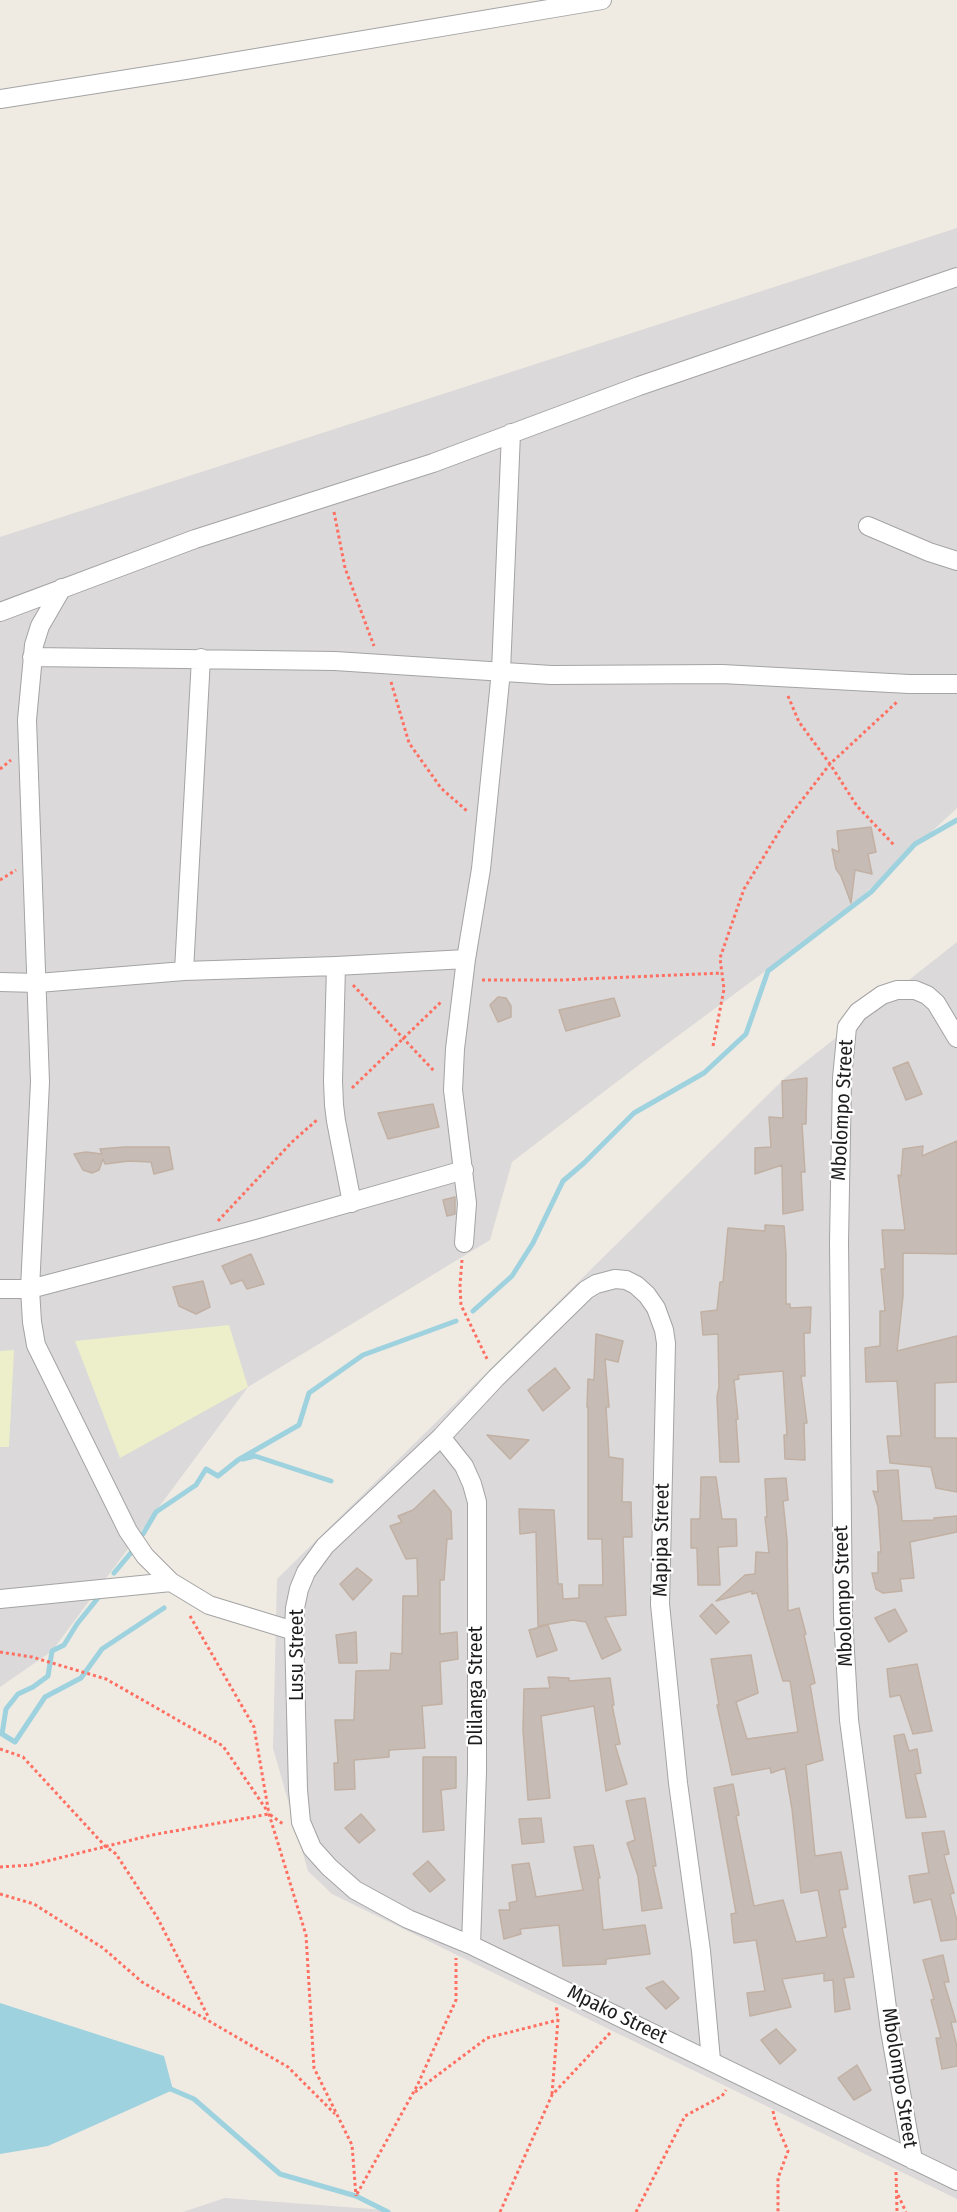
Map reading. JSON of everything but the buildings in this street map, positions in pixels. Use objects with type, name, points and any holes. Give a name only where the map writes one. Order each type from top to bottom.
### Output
[{"type":"street","points":[[0,99],[602,0]]},
{"type":"street","points":[[0,612],[195,539],[433,464],[639,386],[957,277]]},
{"type":"street","points":[[464,1243],[467,1203],[453,1090],[463,980],[481,869],[501,671],[511,433]]},
{"type":"street","points":[[868,526],[929,552],[957,561]]},
{"type":"street","points":[[62,588],[40,626],[32,657],[27,720],[40,1082],[30,1289],[36,1345],[128,1531],[145,1556],[171,1582],[209,1605],[294,1630]]},
{"type":"street","points":[[32,657],[335,661],[551,675],[722,674],[957,684]]},
{"type":"street","points":[[184,971],[201,658]]},
{"type":"street","points":[[0,982],[38,983],[184,971],[466,959]]},
{"type":"street","points":[[336,966],[333,1081],[336,1121],[352,1203]]},
{"type":"street","name":"Mbolompo Street","points":[[913,2160],[890,2031],[849,1719],[843,1617],[839,1242],[843,1053],[847,1027],[858,1012],[870,1002],[897,990],[915,990],[927,995],[936,1003],[957,1038]]},
{"type":"street","points":[[0,1289],[30,1289],[352,1203],[464,1170]]},
{"type":"street","name":"Mapipa Street","points":[[441,1437],[496,1378],[586,1290],[596,1284],[615,1279],[626,1280],[647,1295],[656,1308],[664,1330],[667,1368],[660,1604],[678,1783],[701,1952],[711,2060]]},
{"type":"street","name":"Lusu Street","points":[[294,1825],[298,1790],[294,1630],[299,1589],[306,1572],[325,1546],[441,1437]]},
{"type":"street","name":"Dlilanga Street","points":[[441,1437],[464,1466],[477,1502],[477,1772],[463,1941]]},
{"type":"street","points":[[0,1599],[171,1582]]},
{"type":"street","name":"Mpako Street","points":[[294,1825],[329,1867],[355,1890],[408,1919],[463,1941],[957,2181]]},
{"type":"path","points":[[780,677],[799,722],[857,806],[894,845]]},
{"type":"path","points":[[713,1046],[724,989],[720,958],[744,889],[785,822],[830,764],[917,684]]},
{"type":"path","points":[[336,966],[453,1090]]},
{"type":"path","points":[[463,980],[561,980],[722,973]]},
{"type":"path","points":[[464,1243],[460,1285],[461,1305],[496,1378]]},
{"type":"path","points":[[189,1613],[254,1727],[269,1814],[306,1935],[314,2068],[352,2145],[356,2196],[412,2094],[456,2000],[463,1941]]},
{"type":"path","points":[[0,1652],[32,1657],[106,1679],[223,1746],[269,1814],[294,1825]]},
{"type":"path","points":[[0,1749],[23,1757],[105,1846],[116,1854],[157,1917],[209,2020]]},
{"type":"path","points":[[0,1867],[31,1864],[152,1835],[269,1814]]},
{"type":"path","points":[[0,1894],[34,1904],[103,1948],[142,1982],[288,2067],[338,2117]]},
{"type":"path","points":[[552,2096],[558,2020],[553,1984]]},
{"type":"path","points":[[500,2212],[552,2096],[624,2018]]},
{"type":"path","points":[[412,2094],[487,2038],[558,2020]]},
{"type":"path","points":[[636,2212],[685,2116],[722,2096],[737,2073]]},
{"type":"path","points":[[769,2089],[775,2121],[788,2151],[778,2178],[778,2212]]},
{"type":"path","points":[[895,2152],[897,2212]]},
{"type":"path","points":[[897,2193],[906,2212]]},
{"type":"shaded area","points":[[957,228],[957,808],[845,912],[512,1162],[490,1240],[248,1387],[52,1651],[0,1687],[0,537]]},
{"type":"shaded area","points":[[957,942],[957,2199],[332,1894],[308,1871],[273,1748],[277,1579],[785,1078]]},
{"type":"shaded area","points":[[225,2198],[385,2210],[388,2212],[183,2212]]},
{"type":"green space","points":[[229,1325],[248,1387],[120,1458],[75,1341]]},
{"type":"green space","points":[[14,1350],[9,1447],[0,1447],[0,1351]]},
{"type":"water","points":[[0,2003],[164,2056],[173,2090],[48,2146],[0,2154]]},
{"type":"waterway","points":[[473,1311],[512,1276],[533,1243],[563,1181],[634,1113],[704,1073],[746,1034],[768,971],[871,892],[915,844],[957,820]]},
{"type":"waterway","points":[[143,1534],[156,1512],[196,1485],[206,1469],[218,1476],[238,1460],[299,1425],[309,1393],[363,1355],[456,1321]]},
{"type":"waterway","points":[[243,1459],[255,1456],[331,1481]]},
{"type":"waterway","points":[[114,1573],[135,1548]]},
{"type":"waterway","points":[[2,1734],[6,1709],[18,1694],[48,1676],[52,1651],[64,1645],[77,1624],[102,1593]]},
{"type":"waterway","points":[[2,1734],[15,1742],[45,1697],[81,1678],[102,1649],[164,1608]]},
{"type":"waterway","points":[[166,2087],[194,2099],[280,2174],[356,2196],[388,2212]]}]
